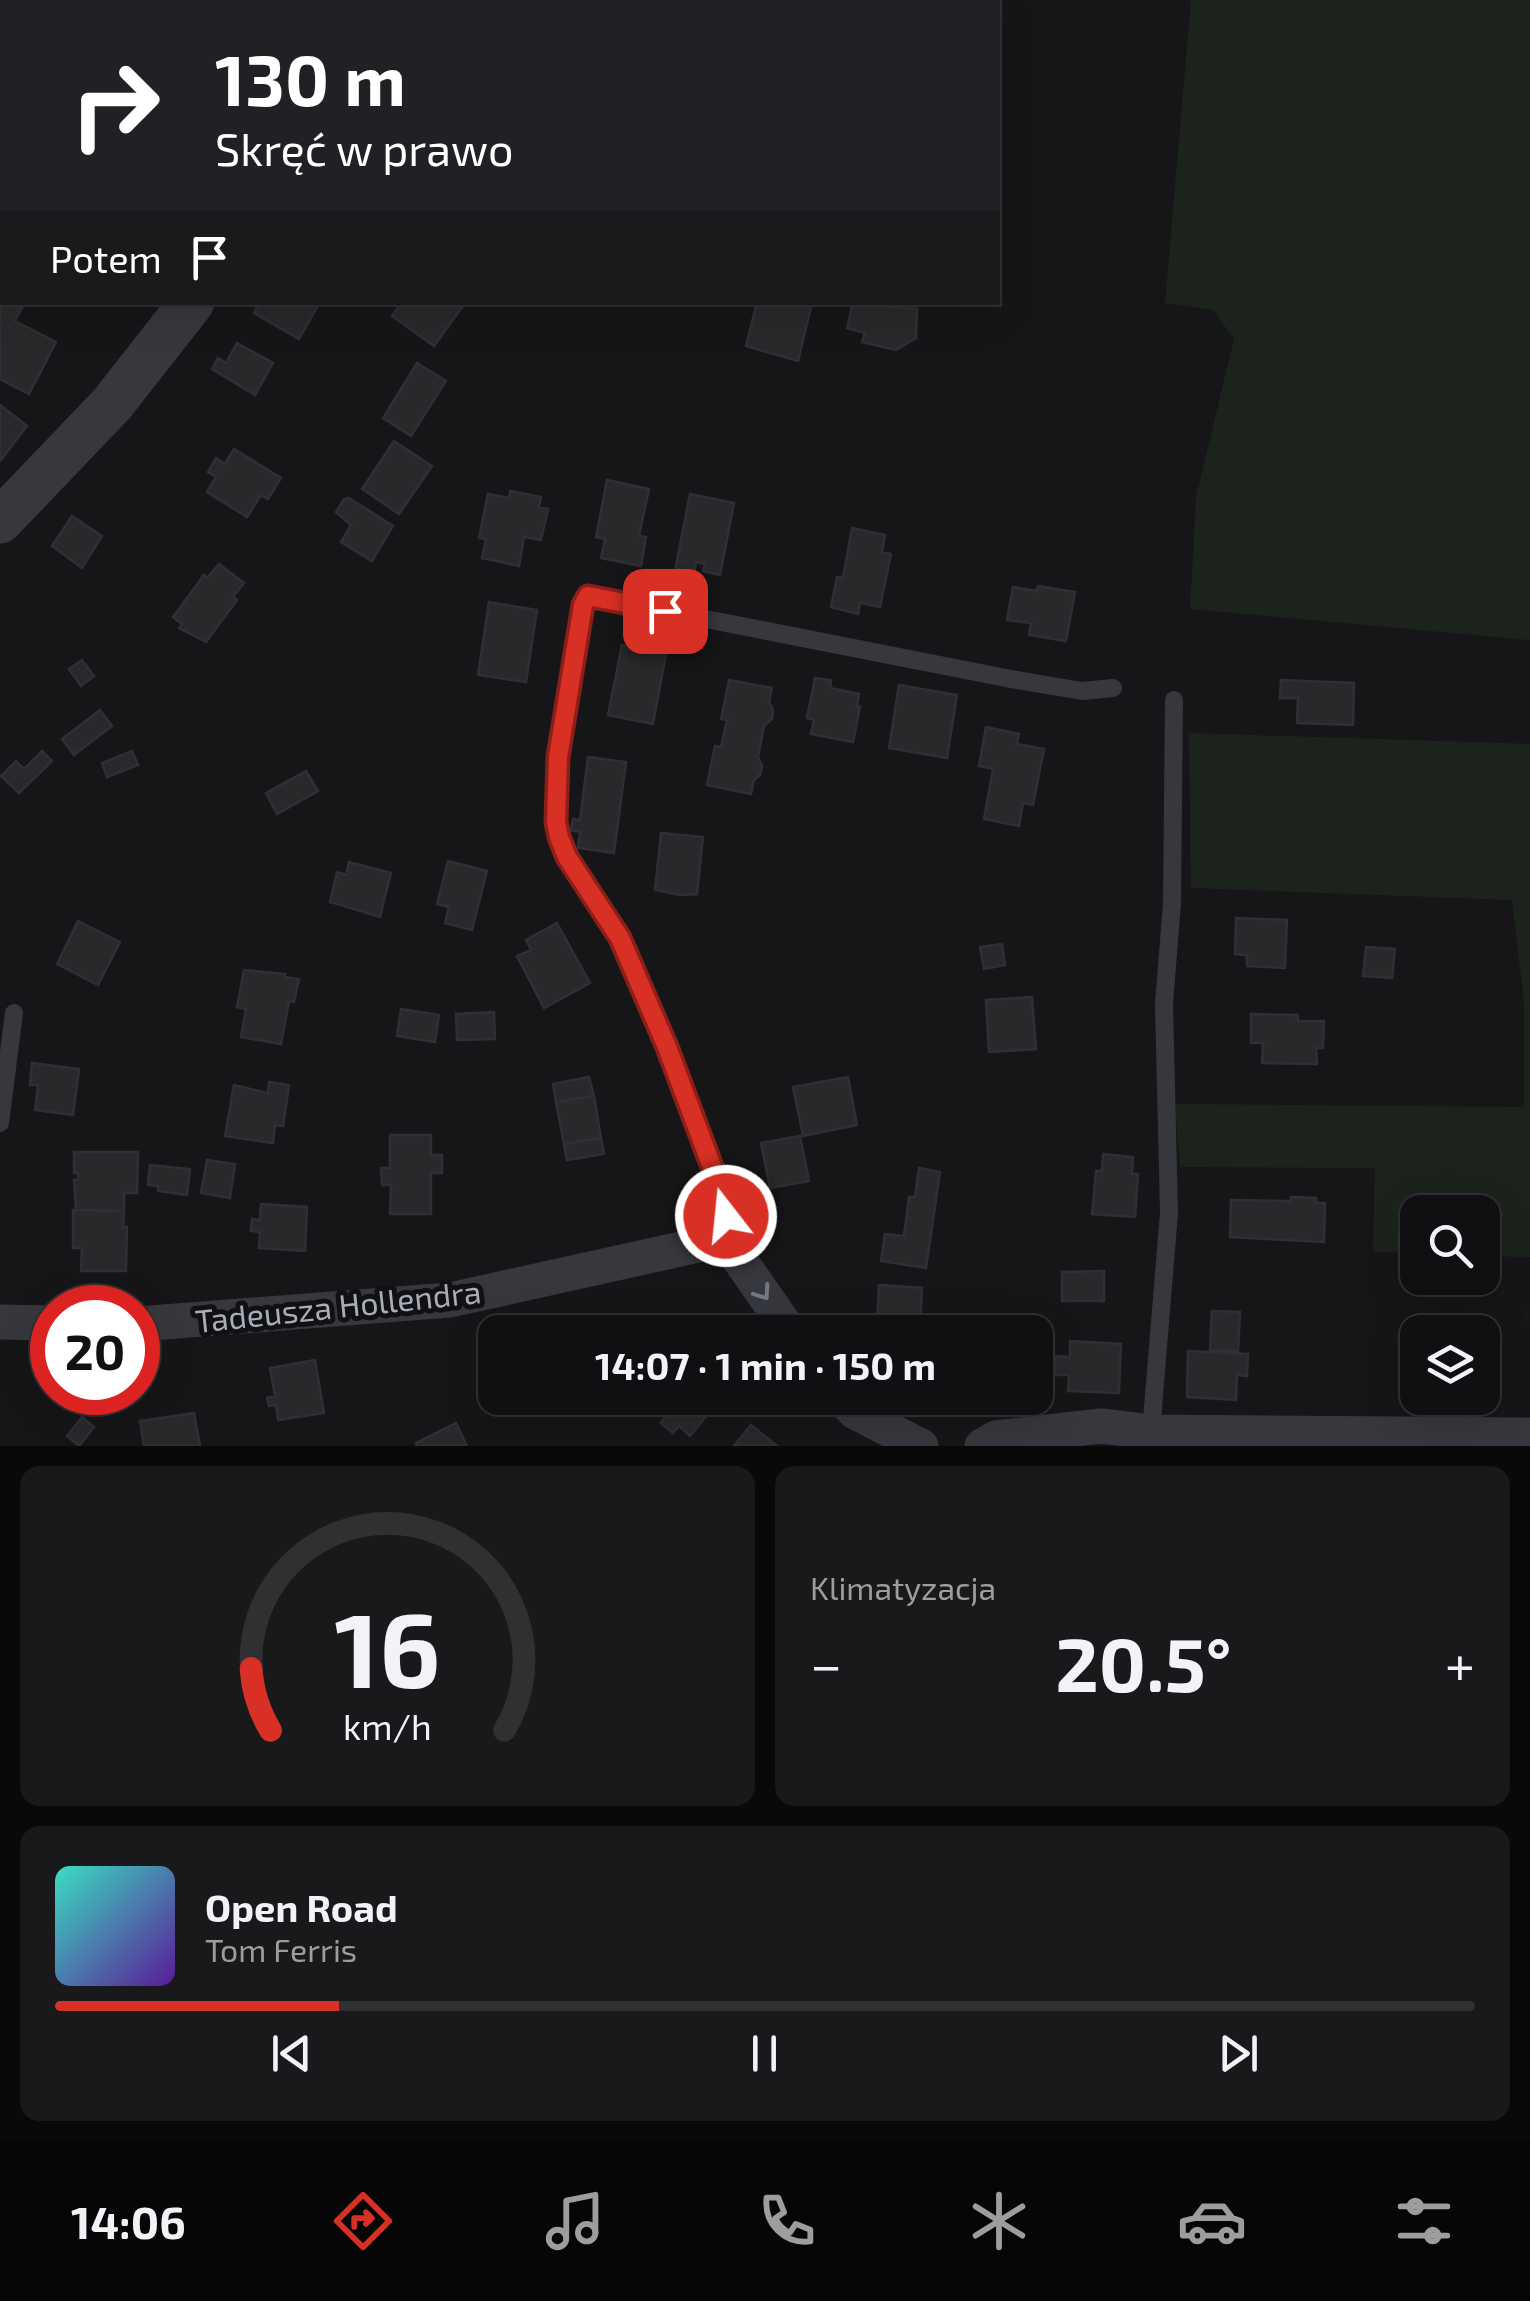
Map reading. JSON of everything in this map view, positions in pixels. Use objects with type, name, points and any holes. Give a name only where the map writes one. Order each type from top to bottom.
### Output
[{"type":"street","points":[[0,520],[112,404],[190,305]]},
{"type":"street","name":"Tadeusza Hollendra","points":[[160,1322],[450,1300],[703,1244],[735,1252]]},
{"type":"street","points":[[735,1252],[778,1315]]},
{"type":"street","points":[[0,1322],[30,1323]]},
{"type":"street","points":[[861,1415],[921,1446]]},
{"type":"street","points":[[982,1446],[996,1438],[1101,1426],[1151,1432],[1530,1435]]},
{"type":"lane","points":[[735,1252],[717,1180],[667,1047],[620,938],[567,857],[559,837],[558,757],[583,605],[588,596],[1011,679],[1082,691],[1113,688]]},
{"type":"lane","points":[[1151,1432],[1168,1213],[1163,1043],[1172,903],[1174,700]]},
{"type":"lane","points":[[0,1124],[14,1014]]},
{"type":"shaded area","points":[[1191,0],[1530,0],[1530,640],[1190,609],[1196,497],[1234,339],[1213,310],[1165,303]]},
{"type":"shaded area","points":[[1189,733],[1530,744],[1530,1257],[1500,1256],[1500,1195],[1400,1195],[1400,1253],[1373,1252],[1375,1168],[1180,1167],[1175,1104],[1524,1107],[1524,1002],[1512,900],[1191,888]]},
{"type":"building","points":[[0,305],[23,305],[15,321],[56,342],[29,394],[0,379]]},
{"type":"building","points":[[258,305],[318,305],[299,339],[254,313]]},
{"type":"building","points":[[400,305],[464,305],[434,346],[392,316]]},
{"type":"building","points":[[756,305],[811,307],[798,361],[746,346]]},
{"type":"building","points":[[852,305],[917,309],[916,338],[896,350],[862,342],[865,333],[847,328]]},
{"type":"building","points":[[237,343],[273,363],[255,395],[212,369],[218,358],[226,363]]},
{"type":"building","points":[[417,363],[446,381],[411,436],[383,418]]},
{"type":"building","points":[[0,405],[27,426],[0,461]]},
{"type":"building","points":[[394,441],[432,466],[399,514],[362,489]]},
{"type":"building","points":[[234,449],[281,478],[268,499],[261,495],[247,517],[207,492],[216,477],[208,472],[216,458],[225,464]]},
{"type":"building","points":[[607,480],[649,489],[639,536],[646,537],[641,566],[601,558],[605,539],[596,537]]},
{"type":"building","points":[[510,491],[541,497],[539,507],[548,509],[541,540],[524,537],[519,566],[482,558],[486,539],[479,538],[488,494],[509,498]]},
{"type":"building","points":[[690,494],[734,503],[720,575],[703,571],[705,564],[696,562],[693,579],[691,572],[678,569],[674,576]]},
{"type":"building","points":[[349,498],[393,526],[372,561],[341,542],[351,525],[336,512]]},
{"type":"building","points":[[72,516],[102,536],[82,568],[52,546]]},
{"type":"building","points":[[852,528],[885,535],[882,552],[891,554],[880,607],[860,603],[858,614],[831,607],[837,577],[843,578]]},
{"type":"building","points":[[219,564],[244,583],[233,597],[237,600],[206,642],[179,628],[182,624],[173,617],[204,575],[207,578]]},
{"type":"building","points":[[1038,586],[1075,592],[1066,641],[1029,635],[1031,623],[1007,620],[1013,587],[1037,591]]},
{"type":"building","points":[[489,602],[537,610],[526,682],[478,675]]},
{"type":"building","points":[[622,645],[666,654],[653,724],[608,715]]},
{"type":"building","points":[[82,660],[94,676],[81,686],[69,669]]},
{"type":"building","points":[[815,678],[831,680],[830,688],[859,694],[853,742],[811,734],[814,720],[807,718]]},
{"type":"building","points":[[729,680],[772,688],[772,719],[764,726],[758,757],[762,766],[751,794],[707,785],[715,746],[721,747],[727,720],[721,719]]},
{"type":"building","points":[[1281,680],[1354,683],[1353,725],[1297,723],[1298,698],[1280,698]]},
{"type":"building","points":[[899,685],[957,695],[947,758],[889,748]]},
{"type":"building","points":[[100,710],[112,726],[74,755],[62,739]]},
{"type":"building","points":[[986,727],[1019,734],[1017,744],[1044,749],[1033,805],[1023,803],[1019,826],[984,819],[993,769],[979,766]]},
{"type":"building","points":[[42,751],[52,761],[19,793],[1,776],[16,761],[24,769]]},
{"type":"building","points":[[132,751],[138,765],[107,777],[102,763]]},
{"type":"building","points":[[588,757],[626,762],[614,853],[578,848],[580,832],[571,830],[573,819],[580,820]]},
{"type":"building","points":[[306,771],[318,791],[277,814],[266,793]]},
{"type":"building","points":[[661,833],[703,837],[697,894],[655,890]]},
{"type":"building","points":[[448,861],[487,871],[472,930],[445,923],[449,907],[437,904]]},
{"type":"building","points":[[349,862],[391,873],[380,917],[330,902],[337,872],[346,875]]},
{"type":"building","points":[[1236,918],[1287,920],[1285,968],[1247,966],[1247,955],[1235,954]]},
{"type":"building","points":[[78,921],[120,942],[98,985],[57,964]]},
{"type":"building","points":[[557,923],[590,983],[544,1008],[517,956],[531,950],[526,940]]},
{"type":"building","points":[[1002,944],[1005,965],[984,969],[980,947]]},
{"type":"building","points":[[1366,947],[1395,949],[1392,978],[1363,976]]},
{"type":"building","points":[[244,970],[299,979],[294,1002],[289,1001],[281,1044],[241,1037],[246,1009],[237,1007]]},
{"type":"building","points":[[1032,997],[1036,1049],[989,1052],[986,1000]]},
{"type":"building","points":[[401,1009],[439,1015],[435,1042],[397,1036]]},
{"type":"building","points":[[494,1012],[495,1039],[457,1040],[456,1014]]},
{"type":"building","points":[[1251,1014],[1298,1015],[1298,1021],[1324,1021],[1323,1048],[1316,1048],[1317,1064],[1262,1063],[1263,1043],[1251,1043]]},
{"type":"building","points":[[32,1063],[79,1069],[73,1115],[35,1110],[38,1085],[30,1085]]},
{"type":"building","points":[[589,1077],[594,1096],[556,1102],[553,1084]]},
{"type":"building","points":[[848,1077],[857,1125],[803,1136],[793,1087]]},
{"type":"building","points":[[269,1082],[289,1085],[283,1126],[275,1125],[273,1143],[225,1136],[234,1085],[268,1093]]},
{"type":"building","points":[[594,1096],[601,1138],[564,1144],[556,1102]]},
{"type":"building","points":[[390,1135],[431,1135],[431,1155],[442,1155],[442,1173],[431,1173],[431,1214],[390,1214],[391,1185],[382,1185],[381,1168],[390,1168]]},
{"type":"building","points":[[800,1136],[809,1181],[770,1188],[761,1143]]},
{"type":"building","points":[[601,1138],[604,1154],[567,1160],[564,1144]]},
{"type":"building","points":[[74,1152],[138,1152],[137,1193],[124,1193],[124,1211],[76,1210],[74,1180],[78,1180],[78,1173],[74,1173]]},
{"type":"building","points":[[1103,1154],[1133,1157],[1132,1174],[1138,1174],[1135,1217],[1092,1214],[1096,1171],[1102,1171]]},
{"type":"building","points":[[207,1160],[235,1164],[230,1198],[201,1193]]},
{"type":"building","points":[[150,1165],[190,1169],[187,1195],[158,1191],[158,1186],[148,1185]]},
{"type":"building","points":[[919,1168],[940,1172],[926,1268],[881,1261],[885,1234],[904,1236],[909,1197],[915,1197]]},
{"type":"building","points":[[1291,1197],[1316,1198],[1316,1203],[1325,1203],[1324,1242],[1230,1237],[1231,1200],[1291,1201]]},
{"type":"building","points":[[261,1204],[307,1207],[305,1251],[259,1248],[260,1232],[251,1231],[252,1219],[260,1220]]},
{"type":"building","points":[[73,1210],[124,1211],[126,1271],[81,1271],[82,1248],[73,1248]]},
{"type":"building","points":[[1104,1271],[1104,1301],[1062,1301],[1062,1272]]},
{"type":"building","points":[[879,1285],[922,1288],[921,1315],[877,1315]]},
{"type":"building","points":[[1212,1311],[1240,1312],[1238,1351],[1210,1350]]},
{"type":"building","points":[[1070,1341],[1121,1344],[1119,1393],[1068,1391],[1069,1375],[1055,1375],[1056,1356],[1070,1357]]},
{"type":"building","points":[[1188,1351],[1248,1354],[1247,1376],[1237,1375],[1236,1400],[1187,1397]]},
{"type":"building","points":[[315,1360],[324,1413],[278,1420],[276,1405],[269,1406],[267,1398],[275,1396],[270,1368]]},
{"type":"building","points":[[194,1413],[200,1446],[144,1446],[140,1421]]},
{"type":"building","points":[[707,1415],[690,1436],[679,1426],[673,1433],[661,1423],[666,1416]]},
{"type":"building","points":[[82,1417],[94,1427],[79,1446],[67,1436]]},
{"type":"building","points":[[456,1423],[467,1446],[417,1446],[416,1443]]},
{"type":"building","points":[[751,1425],[777,1446],[734,1446]]},
{"type":"route","points":[[665,611],[588,596],[583,605],[558,757],[556,822],[567,857],[620,938],[667,1047],[717,1180],[726,1216]]}]
